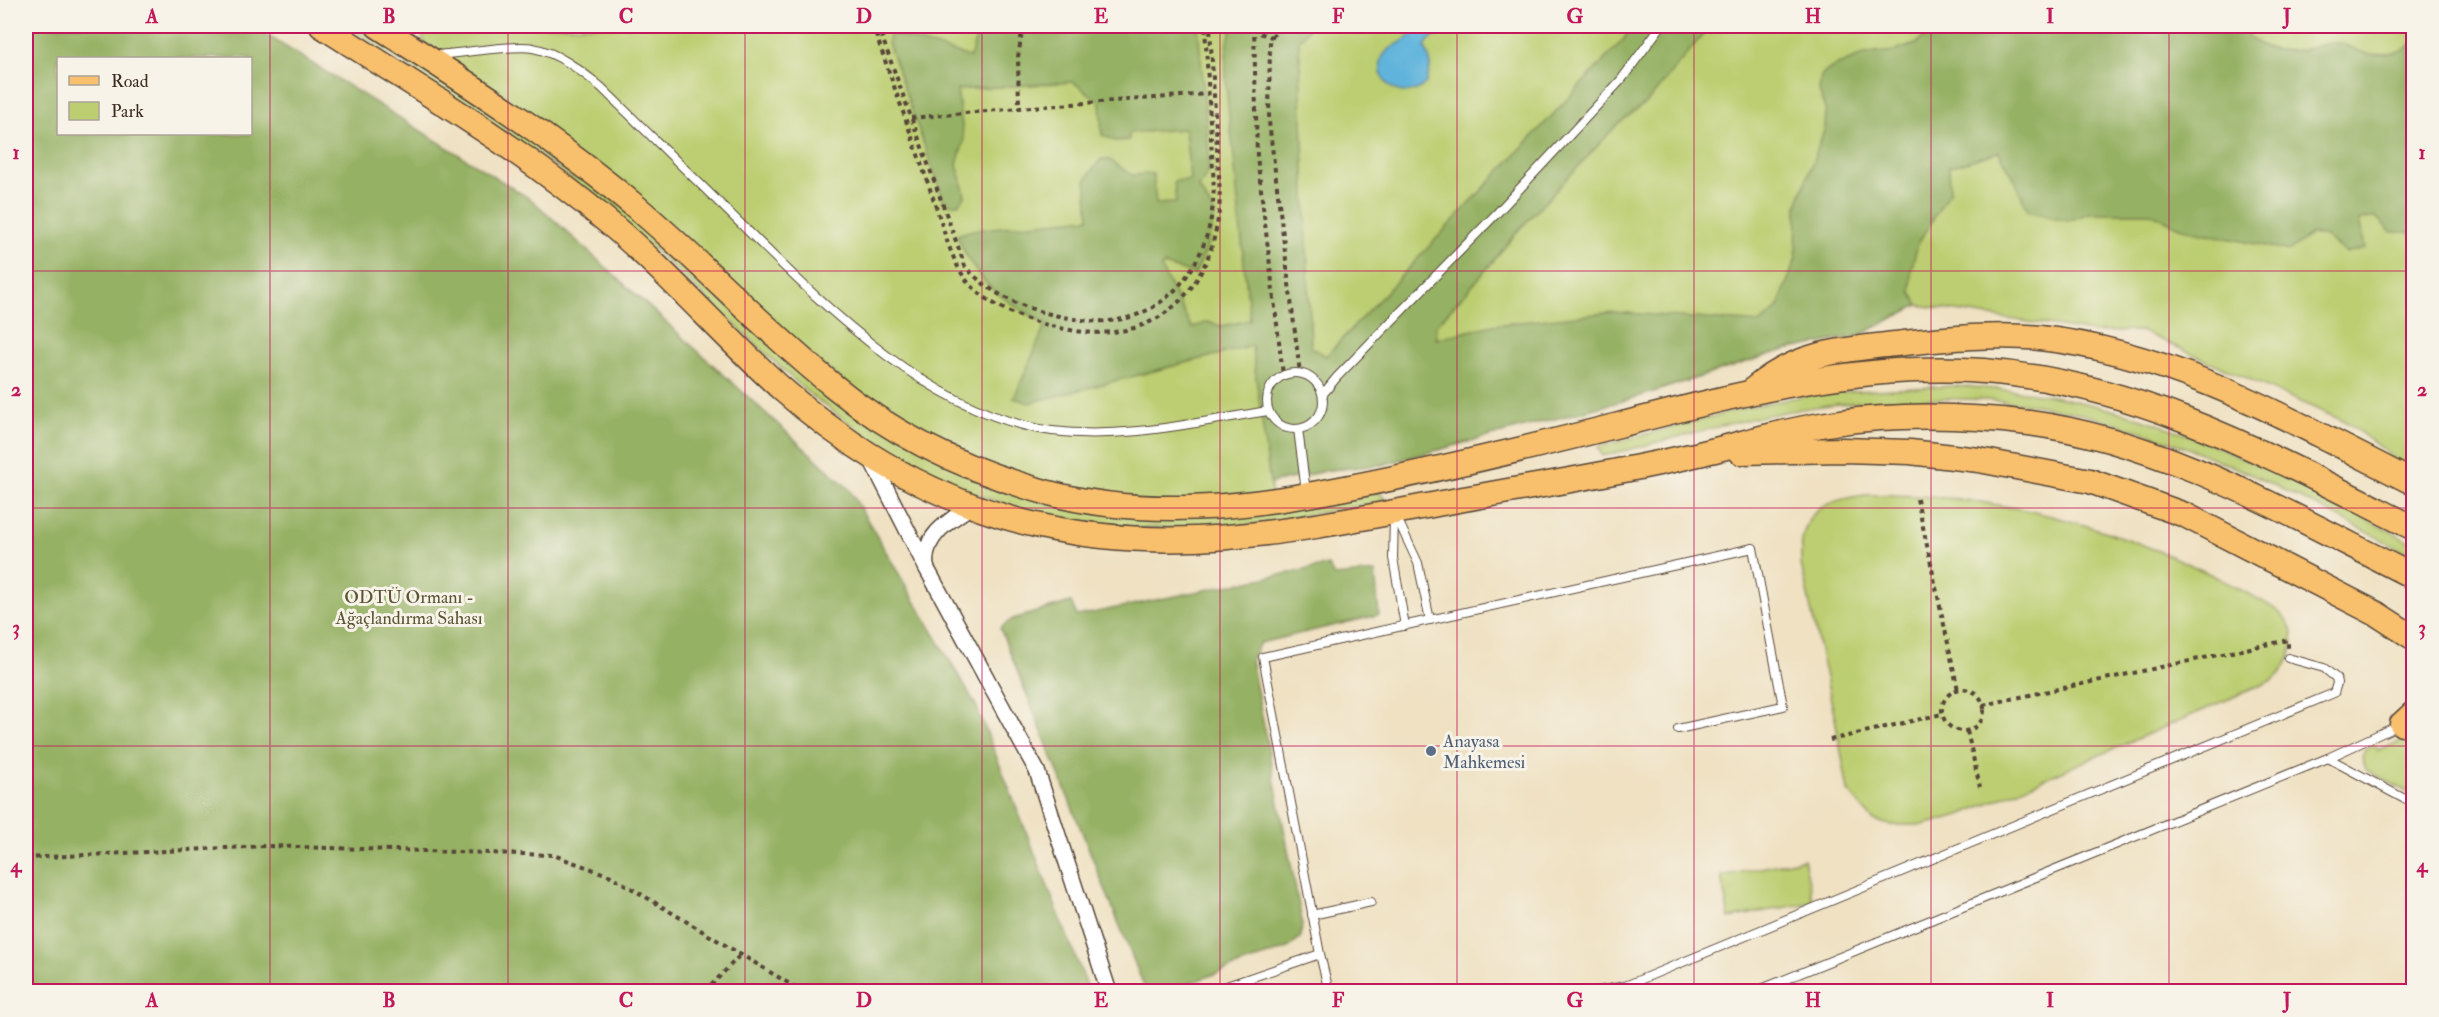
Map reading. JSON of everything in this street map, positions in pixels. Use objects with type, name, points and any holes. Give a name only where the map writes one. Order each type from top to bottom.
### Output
[{"type":"main road","points":[[322,26],[520,154],[575,195],[641,250],[783,389],[869,455],[899,473],[972,505],[1036,525],[1083,533],[1168,539],[1264,535],[1688,457],[1782,432],[1833,423],[1886,418],[1988,419],[2034,424],[2111,440],[2174,463],[2253,497],[2414,577]]},
{"type":"main road","points":[[378,26],[527,123],[632,203],[838,390],[881,421],[933,451],[1026,486],[1101,504],[1206,508],[1307,496],[1387,480],[1751,391],[1851,375],[1926,370],[1981,371],[2076,385],[2123,397],[2229,436],[2414,528]]},
{"type":"main road","points":[[1751,391],[1783,367],[1831,352],[1963,339],[2038,338],[2094,346],[2190,373],[2249,399],[2414,483]]},
{"type":"main road","points":[[1688,457],[1788,451],[1910,452],[1998,463],[2090,481],[2185,515],[2377,614],[2414,638]]},
{"type":"main road","points":[[1387,480],[1394,512]]},
{"type":"main road","points":[[2377,614],[2414,627]]},
{"type":"street","points":[[869,455],[927,569],[1037,771],[1109,992]]},
{"type":"street","points":[[927,569],[925,556],[935,534],[972,505]]},
{"type":"lane","points":[[1322,391],[1498,212],[1621,80],[1661,26]]},
{"type":"lane","points":[[426,56],[531,48],[554,55],[578,69],[601,87],[826,309],[870,344],[911,372],[962,400],[1011,422],[1051,430],[1127,433],[1268,411]]},
{"type":"lane","points":[[1300,373],[1312,378],[1322,391],[1321,413],[1316,421],[1298,429],[1280,425],[1268,411],[1266,400],[1268,390],[1283,375],[1300,373]]},
{"type":"lane","points":[[1298,429],[1307,496]]},
{"type":"lane","points":[[1394,512],[1418,563],[1430,620]]},
{"type":"lane","points":[[1394,512],[1393,558],[1405,626]]},
{"type":"lane","points":[[1329,992],[1263,657],[1754,548],[1783,706],[1678,729]]},
{"type":"lane","points":[[1592,992],[1625,986],[2323,698],[2337,689],[2336,678],[2324,668],[2288,658]]},
{"type":"lane","points":[[1755,992],[2328,758],[2410,719]]},
{"type":"lane","points":[[2328,758],[2414,804]]},
{"type":"lane","points":[[1312,915],[1371,902]]},
{"type":"lane","points":[[1209,992],[1320,954]]},
{"type":"path","points":[[873,26],[963,275],[975,289],[990,300],[1023,317],[1098,334],[1124,333],[1168,314],[1187,291],[1207,256],[1219,210],[1210,26]]},
{"type":"path","points":[[878,26],[950,230],[965,266],[976,279],[1005,297],[1034,309],[1096,322],[1121,321],[1164,303],[1178,288],[1202,247],[1213,202],[1205,26]]},
{"type":"path","points":[[1019,108],[1018,57],[1023,26]]},
{"type":"path","points":[[1254,26],[1259,33],[1272,37]]},
{"type":"path","points":[[1254,26],[1257,156],[1283,375]]},
{"type":"path","points":[[1279,26],[1272,37],[1269,122],[1300,373]]},
{"type":"path","points":[[911,118],[1208,94]]},
{"type":"path","points":[[1917,499],[1958,690]]},
{"type":"path","points":[[1983,705],[2288,640],[2288,658]]},
{"type":"path","points":[[1958,690],[1975,693],[1983,705],[1982,718],[1974,729],[1954,730],[1948,726],[1942,714],[1944,700],[1958,690]]},
{"type":"path","points":[[1830,740],[1942,714]]},
{"type":"path","points":[[1967,731],[1980,787]]},
{"type":"path","points":[[26,858],[266,846],[553,855],[611,876],[803,992]]},
{"type":"path","points":[[705,992],[741,954]]},
{"type":"green space","name":"ODTÜ Ormanı - Ağaçlandırma Sahası","points":[[26,26],[252,26],[532,200],[849,489],[976,705],[1089,991],[26,991]]},
{"type":"green space","points":[[347,26],[362,26],[500,115],[611,198],[819,387],[1049,503],[1379,492],[1384,498],[1382,502],[1232,528],[1132,528],[1037,515],[952,486],[886,450],[808,393],[656,251],[557,167]]},
{"type":"green space","points":[[421,26],[2413,26],[2413,473],[2348,423],[2141,331],[2093,332],[1918,305],[1858,336],[1784,350],[1637,397],[1381,465],[1329,470],[1271,483],[1271,502],[1133,507],[933,451],[426,56]]},
{"type":"green space","points":[[980,26],[1198,26],[1209,153],[1209,170],[1199,188],[1215,214],[1206,250],[1195,274],[1164,265],[1161,268],[1192,328],[1207,322],[1222,326],[1250,320],[1227,91],[1226,55],[1233,26],[1310,26],[1299,41],[1311,347],[1326,356],[1624,39],[1632,26],[1710,26],[1648,101],[1617,125],[1517,232],[1436,325],[1436,339],[1493,325],[1614,312],[1761,323],[1778,307],[1796,258],[1797,205],[1825,128],[1826,112],[1819,91],[1821,76],[1831,68],[1865,54],[1895,51],[1916,44],[1937,26],[2241,26],[2247,35],[2263,46],[2281,51],[2301,50],[2331,43],[2342,44],[2377,55],[2397,52],[2413,43],[2413,237],[2409,232],[2391,232],[2376,217],[2359,220],[2365,248],[2345,253],[2326,237],[2311,234],[2290,251],[2183,229],[2151,213],[2089,213],[2068,221],[2028,211],[2013,176],[1999,152],[1949,167],[1950,191],[1918,244],[1911,270],[1911,291],[1918,305],[1858,336],[1784,350],[1637,397],[1381,465],[1329,470],[1270,483],[1252,346],[1029,403],[1014,398],[1046,324],[1003,298],[981,278],[972,266],[957,235],[973,230],[1089,218],[1086,179],[1101,159],[1110,160],[1132,175],[1153,174],[1156,204],[1176,203],[1174,181],[1190,180],[1185,129],[1129,133],[1129,140],[1115,141],[1102,135],[1100,102],[1073,82],[957,90],[964,141],[957,164],[965,196],[958,204],[945,204],[888,43],[889,33],[970,57]]},
{"type":"green space","points":[[1954,386],[2056,397],[2116,411],[2161,425],[2204,441],[2289,479],[2413,543],[2413,556],[2284,490],[2196,451],[2105,420],[2034,405],[1984,400],[1909,399],[1826,405],[1762,416],[1602,456],[1598,447],[1749,407],[1819,393]]},
{"type":"green space","points":[[1866,495],[1924,496],[2001,505],[2048,515],[2133,541],[2188,564],[2274,608],[2283,616],[2292,632],[2292,650],[2285,666],[2273,680],[1963,814],[1923,825],[1890,825],[1873,820],[1848,791],[1836,723],[1801,564],[1804,533],[1808,521],[1815,513],[1836,501]]},
{"type":"green space","points":[[1328,565],[1334,576],[1375,572],[1379,615],[1260,643],[1251,660],[1302,921],[1301,937],[1288,948],[1167,991],[1146,991],[1000,628],[1013,619],[1071,602],[1077,616]]},
{"type":"green space","points":[[2413,737],[2413,795],[2366,770],[2362,757],[2365,750],[2374,745],[2378,750]]},
{"type":"green space","points":[[1804,859],[1813,902],[1729,918],[1721,876]]},
{"type":"water","points":[[1420,26],[1452,26],[1429,40],[1425,46],[1431,64],[1426,83],[1421,88],[1403,92],[1392,88],[1382,77],[1380,66],[1382,58],[1386,52],[1414,33]]},
{"type":"place","name":"Anayasa Mahkemesi","points":[[1431,751]]}]
